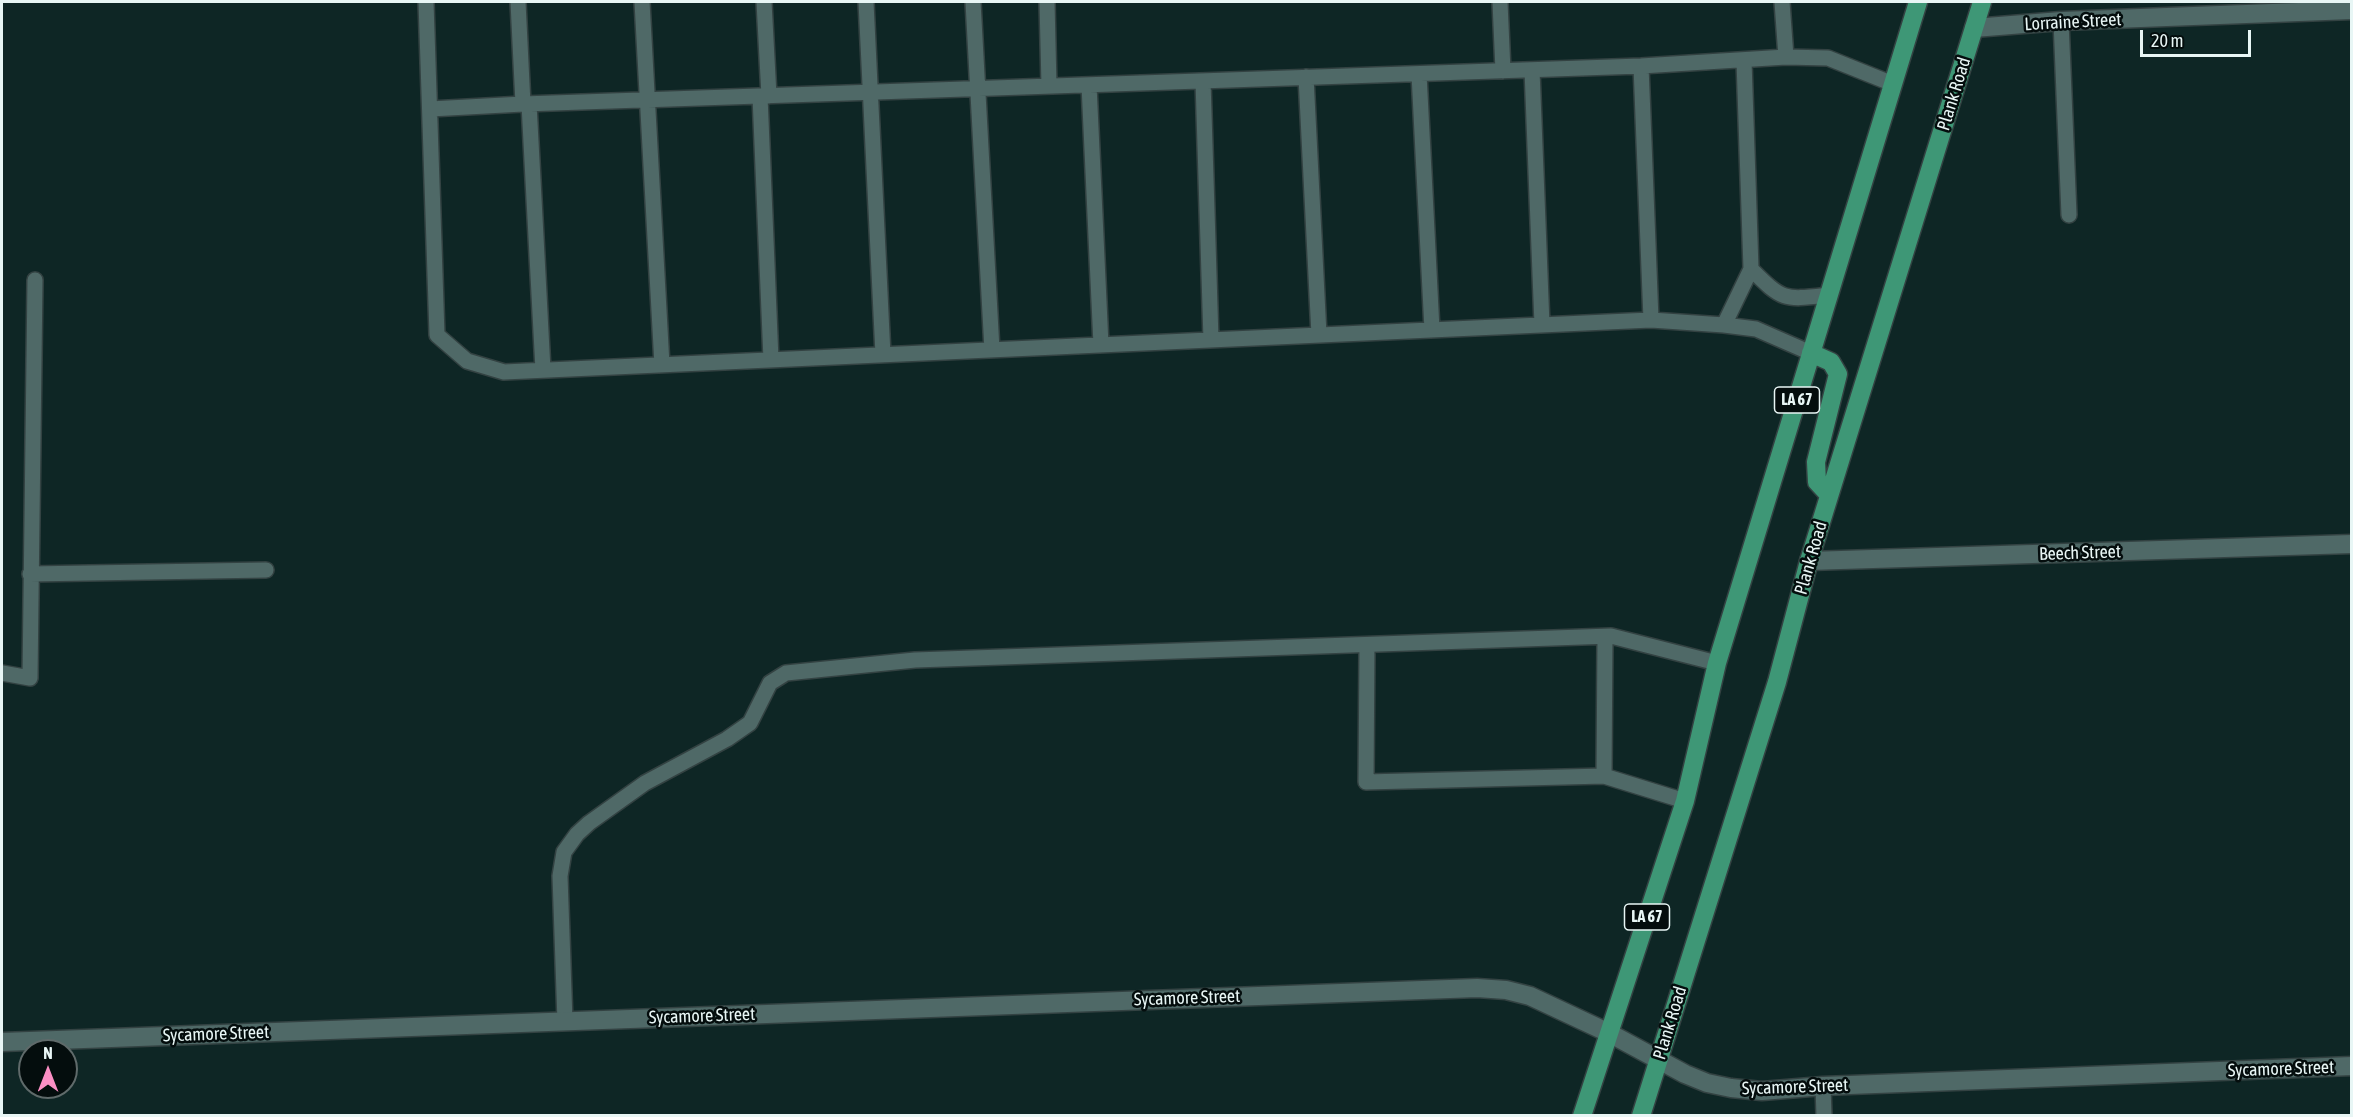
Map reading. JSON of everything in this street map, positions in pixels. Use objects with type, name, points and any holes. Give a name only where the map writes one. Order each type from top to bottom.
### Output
[{"type":"main road","name":"LA 67","points":[[1582,1116],[1686,801],[1718,663],[1918,2]]},
{"type":"main road","name":"Plank Road","points":[[1641,1116],[1777,682],[1809,561],[1982,2]]},
{"type":"main road","points":[[1811,353],[1831,362],[1838,374],[1816,462],[1817,482],[1829,495]]},
{"type":"street","name":"Lorraine Street","points":[[1974,28],[2247,8],[2352,10]]},
{"type":"street","name":"Beech Street","points":[[1809,561],[2352,544]]},
{"type":"street","name":"Sycamore Street","points":[[2,1042],[1477,988],[1506,990],[1530,996],[1609,1033],[1685,1074],[1707,1083],[1731,1088],[1762,1090],[2352,1066]]},
{"type":"lane","points":[[426,2],[437,335],[467,361],[504,372],[1651,320],[1756,329],[1811,353]]},
{"type":"lane","points":[[518,2],[543,370]]},
{"type":"lane","points":[[642,2],[662,365]]},
{"type":"lane","points":[[764,2],[764,96],[771,360]]},
{"type":"lane","points":[[866,2],[883,355]]},
{"type":"lane","points":[[973,2],[992,350]]},
{"type":"lane","points":[[1047,2],[1049,86]]},
{"type":"lane","points":[[1500,2],[1503,71]]},
{"type":"lane","points":[[1782,2],[1786,57]]},
{"type":"lane","points":[[2061,21],[2069,215]]},
{"type":"lane","points":[[430,109],[1641,66],[1786,57],[1828,58],[1893,84]]},
{"type":"lane","points":[[1724,326],[1751,270],[1744,61]]},
{"type":"lane","points":[[1641,66],[1651,320]]},
{"type":"lane","points":[[1532,70],[1542,325]]},
{"type":"lane","points":[[1419,74],[1432,330]]},
{"type":"lane","points":[[1306,77],[1319,335]]},
{"type":"lane","points":[[1203,81],[1211,340]]},
{"type":"lane","points":[[1089,85],[1101,345]]},
{"type":"lane","points":[[1751,270],[1772,290],[1792,299],[1828,295]]},
{"type":"lane","points":[[2,673],[30,678],[35,280]]},
{"type":"lane","points":[[30,573],[266,570]]},
{"type":"lane","points":[[565,1022],[560,876],[564,852],[577,834],[589,823],[636,790],[727,739],[750,723],[770,683],[786,673],[915,660],[1611,636],[1718,663]]},
{"type":"lane","points":[[1604,776],[1605,637]]},
{"type":"lane","points":[[1367,646],[1366,782],[1604,776],[1686,801]]},
{"type":"lane","points":[[1823,1086],[1824,1116]]}]
